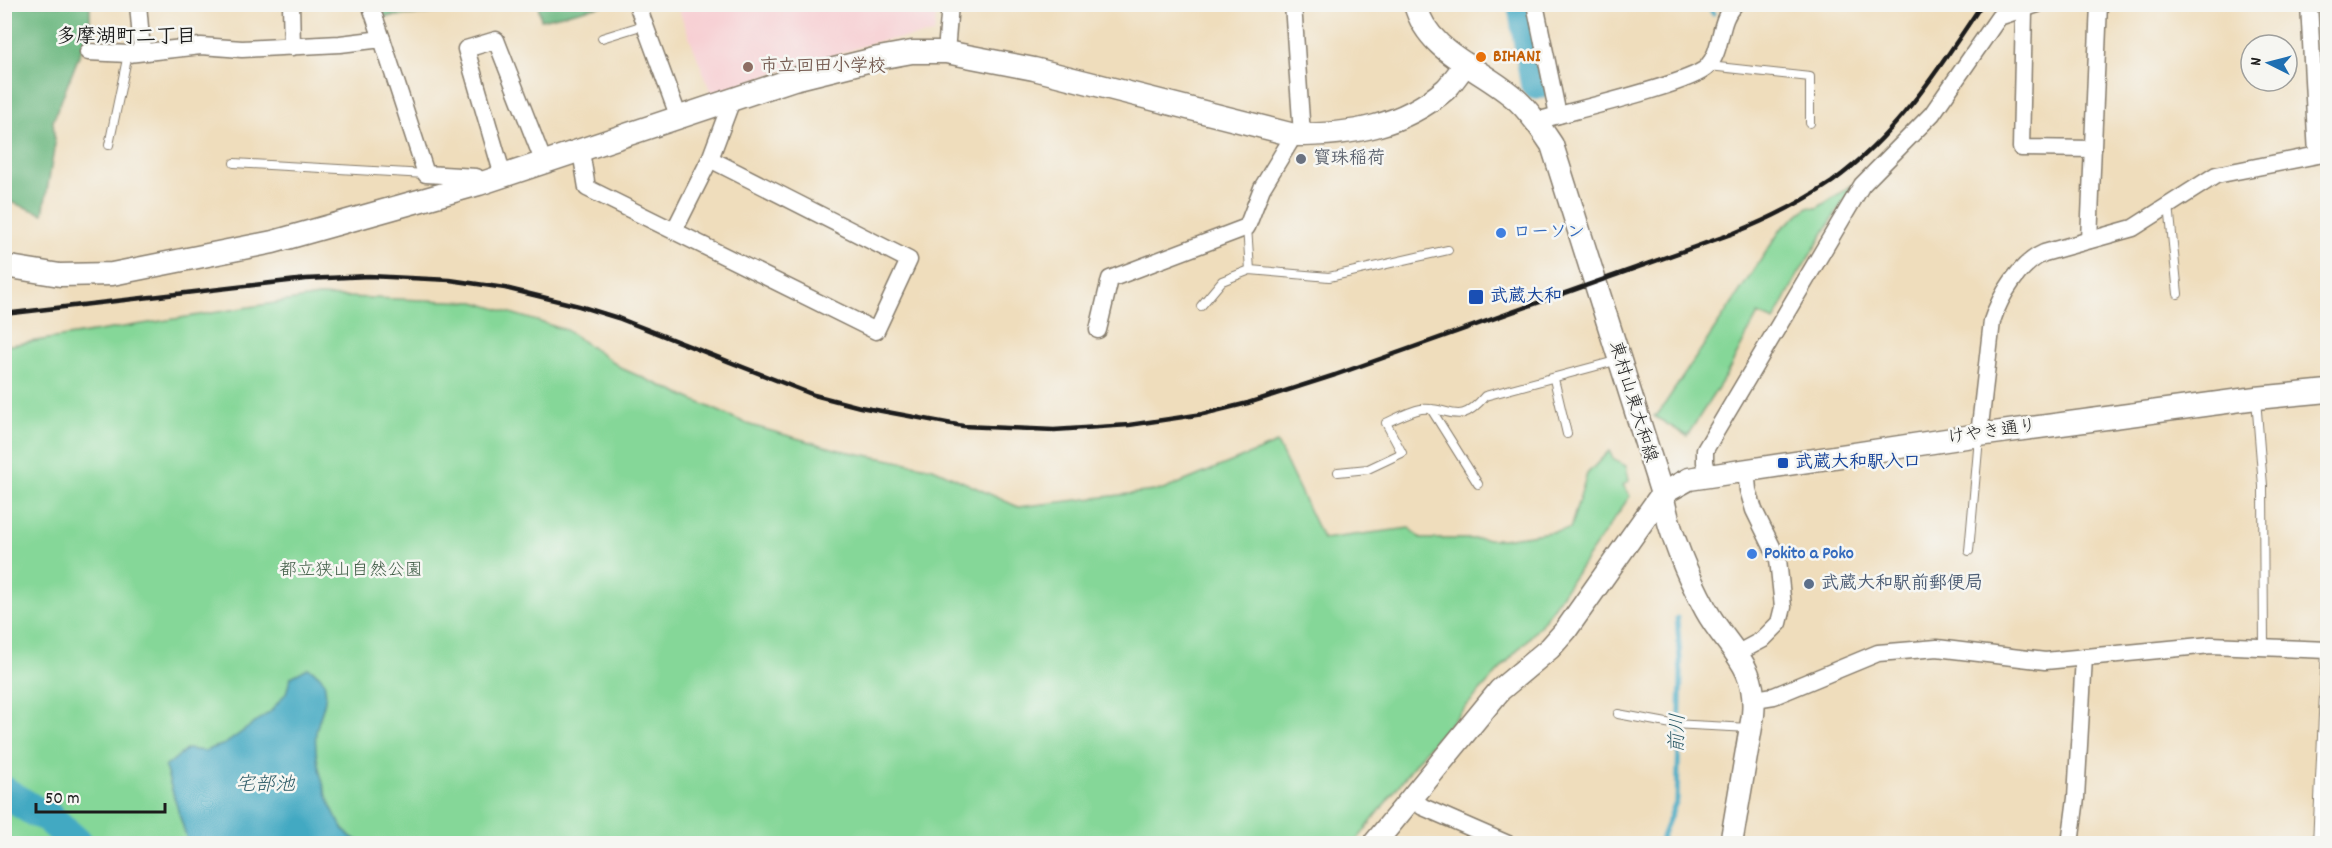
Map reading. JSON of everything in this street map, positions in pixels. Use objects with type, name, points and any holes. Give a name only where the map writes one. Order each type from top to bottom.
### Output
[{"type":"street","points":[[135,53],[138,4]]},
{"type":"street","points":[[291,4],[292,46]]},
{"type":"street","points":[[370,4],[426,174],[476,177],[479,184]]},
{"type":"street","points":[[637,4],[679,118]]},
{"type":"street","points":[[946,52],[950,4]]},
{"type":"street","points":[[1098,330],[1110,279],[1247,227],[1262,188],[1298,135],[1293,4]]},
{"type":"street","name":"東村山東大和線","points":[[1415,4],[1426,31],[1447,52],[1547,118],[1552,146],[1662,494],[1667,521],[1680,556],[1706,610],[1747,668],[1755,699],[1731,843]]},
{"type":"street","points":[[1536,4],[1547,118],[1664,86],[1698,74],[1708,66],[1717,49],[1723,22],[1735,4]]},
{"type":"street","points":[[2089,240],[2099,4]]},
{"type":"street","points":[[1979,435],[1992,321],[1996,309],[2022,267],[2032,258],[2133,228],[2217,175],[2322,154],[2309,4]]},
{"type":"street","points":[[1708,474],[1705,450],[1862,185],[1932,114],[1999,17],[2031,7],[2021,148],[2093,149]]},
{"type":"street","points":[[88,52],[135,53],[201,46],[242,49],[382,39]]},
{"type":"street","points":[[503,176],[466,49],[496,40],[544,163]]},
{"type":"street","points":[[4,266],[60,275],[111,274],[273,242],[479,184],[837,67],[912,52],[946,52],[1034,69],[1298,135],[1360,131],[1388,123],[1422,106],[1447,88],[1466,64]]},
{"type":"street","points":[[674,231],[710,159],[732,100]]},
{"type":"street","points":[[581,151],[587,188],[876,331],[909,260],[710,159]]},
{"type":"street","name":"けやき通り","points":[[1662,494],[1689,479],[1746,468],[2256,398],[2328,391]]},
{"type":"street","points":[[1736,654],[1762,640],[1779,623],[1783,606],[1778,559],[1754,510],[1748,490],[1746,468]]},
{"type":"street","points":[[1374,843],[1500,690],[1550,648],[1566,630],[1662,494]]},
{"type":"street","points":[[1755,699],[1774,696],[1878,653],[1937,648],[2045,661],[2211,645],[2327,650]]},
{"type":"street","points":[[2070,843],[2076,798],[2084,657]]},
{"type":"street","points":[[1411,799],[1423,807],[1508,843]]},
{"type":"lane","points":[[602,38],[644,25]]},
{"type":"lane","points":[[110,145],[135,53]]},
{"type":"lane","points":[[1708,66],[1810,77],[1810,123]]},
{"type":"lane","points":[[234,163],[426,174]]},
{"type":"lane","points":[[2169,205],[2178,294]]},
{"type":"lane","points":[[1247,227],[1251,270]]},
{"type":"lane","points":[[1201,306],[1222,281],[1251,270],[1329,277],[1448,250]]},
{"type":"lane","points":[[1338,472],[1368,469],[1401,453],[1386,423],[1419,409],[1431,409],[1459,416],[1475,408],[1485,396],[1554,379],[1619,359]]},
{"type":"lane","points":[[1554,379],[1567,434]]},
{"type":"lane","points":[[2256,398],[2263,486],[2264,647]]},
{"type":"lane","points":[[1431,409],[1478,484]]},
{"type":"lane","points":[[1969,550],[1979,435]]},
{"type":"lane","points":[[2317,843],[2327,650]]},
{"type":"lane","points":[[1618,714],[1672,724],[1750,728]]},
{"type":"shaded area","name":"市立回田小学校","points":[[677,5],[937,5],[934,34],[880,41],[711,93]]},
{"type":"green space","points":[[538,4],[605,4],[605,5],[541,20]]},
{"type":"green space","points":[[5,5],[90,5],[90,28],[53,121],[55,144],[43,214],[5,200]]},
{"type":"green space","points":[[375,5],[461,5],[447,12],[382,17]]},
{"type":"green space","points":[[1854,184],[1796,278],[1774,321],[1758,314],[1726,375],[1687,436],[1654,416],[1658,414],[1782,228],[1808,207],[1817,208]]},
{"type":"green space","name":"都立狭山自然公園","points":[[319,296],[475,302],[566,330],[623,369],[750,425],[839,450],[933,468],[1018,507],[1163,490],[1277,443],[1323,539],[1410,528],[1421,539],[1503,539],[1570,529],[1587,474],[1609,451],[1614,460],[1626,466],[1629,481],[1623,485],[1630,496],[1540,626],[1424,752],[1355,843],[5,844],[5,346]]},
{"type":"water","name":"宅部池","points":[[308,668],[321,678],[326,693],[316,733],[317,757],[324,786],[341,825],[351,837],[364,843],[188,843],[165,767],[187,749],[204,751],[225,744],[271,711],[286,693],[291,677]]},
{"type":"waterway","name":"前川","points":[[1523,4],[1536,84]]},
{"type":"waterway","points":[[1708,4],[1713,13]]},
{"type":"waterway","name":"前川","points":[[1659,844],[1677,800],[1681,674],[1677,618]]},
{"type":"waterway","points":[[4,792],[36,812],[47,816],[78,844]]},
{"type":"railway","points":[[4,314],[306,279],[369,276],[450,280],[505,288],[618,318],[814,395],[860,407],[963,426],[1054,430],[1129,425],[1203,414],[1248,403],[1335,375],[1734,233],[1809,197],[1855,164],[1896,123],[1933,77],[1982,4]]},
{"type":"place","name":"BIHANI","points":[[1481,57]]},
{"type":"place","name":"市立回田小学校","points":[[748,67]]},
{"type":"place","name":"寳珠稲荷","points":[[1301,159]]},
{"type":"place","name":"ローソン","points":[[1501,233]]},
{"type":"place","name":"武蔵大和","points":[[1476,297]]},
{"type":"place","name":"武蔵大和駅入口","points":[[1783,463]]},
{"type":"place","name":"Pokito a Poko","points":[[1752,554]]},
{"type":"place","name":"武蔵大和駅前郵便局","points":[[1809,584]]},
{"type":"district","name":"多摩湖町二丁目","points":[[126,38]]}]
